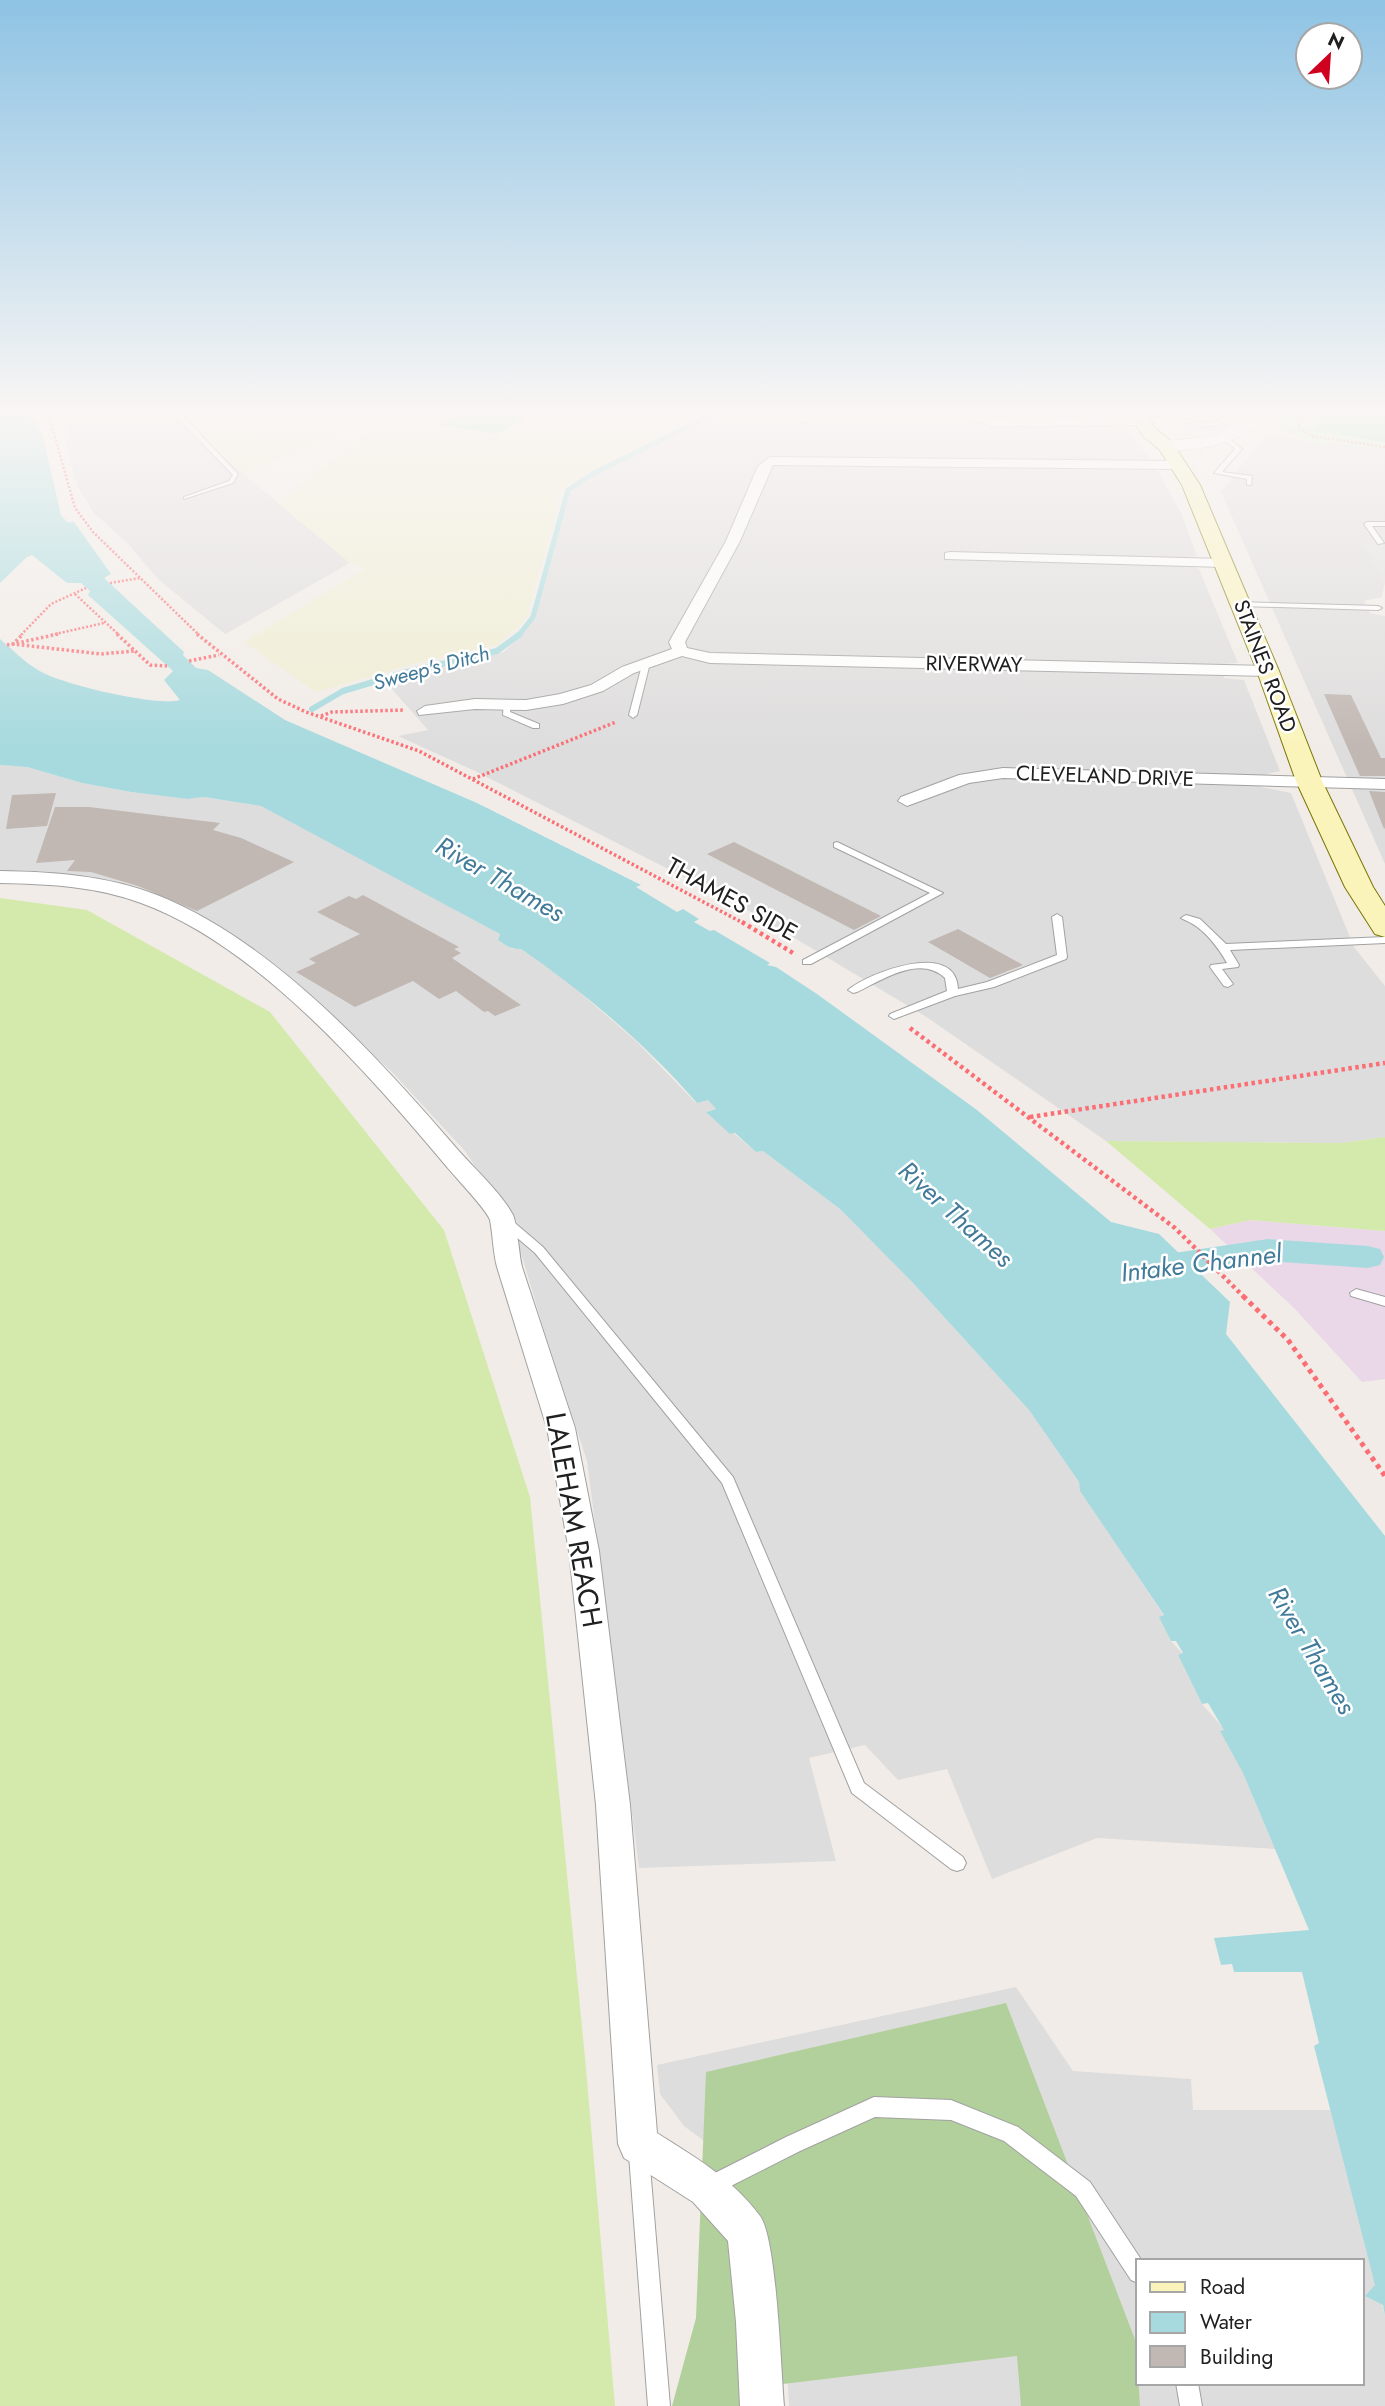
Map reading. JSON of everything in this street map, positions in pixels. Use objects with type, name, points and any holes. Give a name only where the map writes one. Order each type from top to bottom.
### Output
[{"type":"main road","name":"STAINES ROAD","points":[[1207,523],[1268,671],[1309,781],[1359,887],[1385,928]]},
{"type":"street","points":[[425,712],[475,704],[526,705],[563,699],[597,688],[646,663],[681,651],[677,642],[740,523]]},
{"type":"street","points":[[950,556],[1224,562]]},
{"type":"street","name":"RIVERWAY","points":[[681,651],[710,658],[1268,671]]},
{"type":"street","name":"CLEVELAND DRIVE","points":[[907,801],[952,781],[975,775],[1003,773],[1385,784]]},
{"type":"street","points":[[0,877],[50,878],[117,888],[176,909],[243,949],[293,990],[380,1076],[452,1156],[502,1218]]},
{"type":"street","name":"LALEHAM REACH","points":[[502,1218],[501,1233],[509,1265],[548,1382],[569,1464],[583,1553],[606,1727],[638,2144]]},
{"type":"street","points":[[638,2144],[706,2188],[747,2231],[757,2322],[762,2406]]},
{"type":"lane","points":[[1385,524],[1367,524],[1385,552]]},
{"type":"lane","points":[[1240,604],[1383,608]]},
{"type":"lane","points":[[633,716],[646,663]]},
{"type":"lane","points":[[507,704],[506,713],[536,726]]},
{"type":"lane","points":[[807,962],[938,893],[837,845]]},
{"type":"lane","points":[[894,1016],[952,993],[990,985],[1062,957],[1057,917]]},
{"type":"lane","points":[[1186,918],[1196,921],[1223,947],[1234,965],[1215,967],[1228,984]]},
{"type":"lane","points":[[1223,947],[1385,940]]},
{"type":"lane","points":[[853,990],[899,969],[922,964],[934,966],[949,974],[954,984],[952,993]]},
{"type":"lane","points":[[502,1218],[539,1250],[728,1481],[858,1788],[957,1863]]},
{"type":"lane","points":[[1356,1293],[1385,1302]]},
{"type":"lane","points":[[706,2188],[793,2144],[874,2108],[951,2109],[1011,2134],[1083,2189],[1136,2270]]},
{"type":"lane","points":[[638,2144],[646,2209],[659,2406]]},
{"type":"lane","points":[[1187,2385],[1191,2406]]},
{"type":"path","name":"THAMES SIDE","points":[[86,523],[219,654],[278,699],[419,751],[735,918],[807,962]]},
{"type":"path","points":[[110,583],[141,578]]},
{"type":"path","points":[[13,644],[51,604],[86,588]]},
{"type":"path","points":[[75,594],[150,665],[167,666]]},
{"type":"path","points":[[7,645],[104,623]]},
{"type":"path","points":[[13,644],[101,654],[134,651]]},
{"type":"path","points":[[189,661],[219,654]]},
{"type":"path","points":[[320,716],[332,712],[425,712]]},
{"type":"path","points":[[473,779],[603,727]]},
{"type":"path","points":[[894,1016],[1175,1228],[1288,1340],[1385,1476]]},
{"type":"path","points":[[1029,1117],[1385,1063]]},
{"type":"shaded area","points":[[105,523],[302,523],[350,563],[225,634],[158,579],[130,546]]},
{"type":"shaded area","points":[[302,523],[554,523],[525,620],[497,645],[424,661],[316,692],[244,642],[365,569],[350,563]]},
{"type":"shaded area","points":[[559,523],[1185,523],[1197,556],[1185,557],[1190,566],[1199,569],[1238,663],[1222,664],[1224,678],[1244,680],[1280,771],[1263,775],[1261,787],[1291,793],[1354,947],[1385,986],[1385,1137],[1342,1143],[1106,1141],[925,1016],[741,906],[475,771],[398,736],[428,730],[384,680],[504,652],[533,617]]},
{"type":"shaded area","points":[[1235,523],[1385,523],[1385,540],[1361,540],[1385,582],[1382,597],[1364,601],[1370,613],[1385,616],[1385,864]]},
{"type":"shaded area","points":[[1360,540],[1385,540],[1385,582]]},
{"type":"shaded area","points":[[0,765],[27,767],[82,783],[131,792],[188,799],[204,797],[261,806],[342,848],[500,934],[498,940],[502,943],[512,949],[521,949],[569,983],[637,1042],[696,1103],[708,1100],[716,1109],[707,1111],[756,1152],[763,1151],[840,1209],[913,1283],[1029,1410],[1079,1482],[1081,1491],[1164,1616],[1160,1617],[1171,1641],[1183,1654],[1178,1655],[1202,1704],[1225,1730],[1275,1849],[1097,1838],[992,1879],[947,1769],[898,1780],[865,1745],[809,1758],[836,1861],[639,1868],[587,1461],[512,1222],[465,1151],[392,1072],[303,992],[179,907],[0,872]]},
{"type":"shaded area","points":[[1250,1220],[1385,1231],[1385,1379],[1362,1382],[1295,1309],[1210,1229]]},
{"type":"shaded area","points":[[1016,1987],[1073,2071],[1191,2079],[1193,2110],[1331,2110],[1385,2316],[1385,2406],[789,2406],[784,2319],[730,2160],[684,2126],[660,2094],[657,2065]]},
{"type":"green space","points":[[0,898],[87,910],[270,1012],[444,1230],[530,1497],[586,2068],[615,2406],[0,2406]]},
{"type":"green space","points":[[1385,1137],[1385,1231],[1250,1220],[1210,1229],[1106,1141],[1342,1143]]},
{"type":"green space","points":[[1006,2003],[1136,2342],[1136,2385],[1139,2385],[1140,2406],[1021,2406],[1017,2356],[742,2389],[741,2406],[672,2406],[696,2318],[706,2072]]},
{"type":"water","name":"River Thames","points":[[0,523],[75,523],[111,574],[104,578],[184,652],[183,655],[196,668],[208,670],[285,720],[477,803],[641,885],[636,887],[677,912],[683,909],[699,919],[694,922],[710,931],[714,930],[817,994],[977,1110],[1111,1222],[1159,1234],[1230,1302],[1226,1334],[1385,1536],[1385,2316],[1383,2305],[1365,2296],[1375,2285],[1314,2046],[1319,2043],[1302,1972],[1234,1972],[1232,1964],[1221,1965],[1214,1938],[1309,1930],[1243,1773],[1220,1731],[1224,1730],[1208,1703],[1202,1704],[1178,1655],[1183,1653],[1176,1641],[1171,1641],[1159,1617],[1164,1615],[1080,1491],[1079,1482],[1029,1410],[913,1283],[840,1209],[763,1151],[756,1152],[735,1133],[730,1134],[706,1112],[716,1109],[708,1100],[697,1103],[657,1060],[614,1020],[521,949],[509,947],[498,940],[500,934],[261,806],[204,797],[188,799],[131,792],[82,783],[27,767],[0,765],[0,639],[33,667],[66,682],[131,697],[180,700],[164,680],[173,671],[88,595],[90,591],[81,583],[67,583],[32,555],[0,583]]},
{"type":"building","points":[[1324,694],[1351,695],[1381,758],[1385,758],[1385,776],[1360,776]]},
{"type":"building","points":[[1369,791],[1385,792],[1384,829]]},
{"type":"building","points":[[56,793],[47,826],[6,829],[12,795]]},
{"type":"building","points":[[55,807],[89,807],[220,823],[213,830],[241,838],[294,862],[197,911],[138,886],[91,872],[67,871],[75,860],[36,863]]},
{"type":"building","points":[[734,842],[881,916],[854,930],[707,854]]},
{"type":"building","points":[[363,895],[459,947],[454,949],[461,953],[452,958],[521,1005],[495,1016],[488,1011],[484,1012],[456,991],[439,999],[413,981],[355,1007],[296,972],[316,963],[309,959],[360,934],[317,912],[349,896],[356,899]]},
{"type":"building","points":[[958,929],[1023,965],[990,978],[928,942]]},
{"type":"waterway","name":"Sweep's Ditch","points":[[519,634],[533,617],[559,523]]},
{"type":"waterway","name":"Sweep's Ditch","points":[[312,709],[343,691],[407,672],[497,651],[519,634]]},
{"type":"waterway","name":"Intake Channel","points":[[1147,1268],[1268,1250],[1368,1257]]}]
